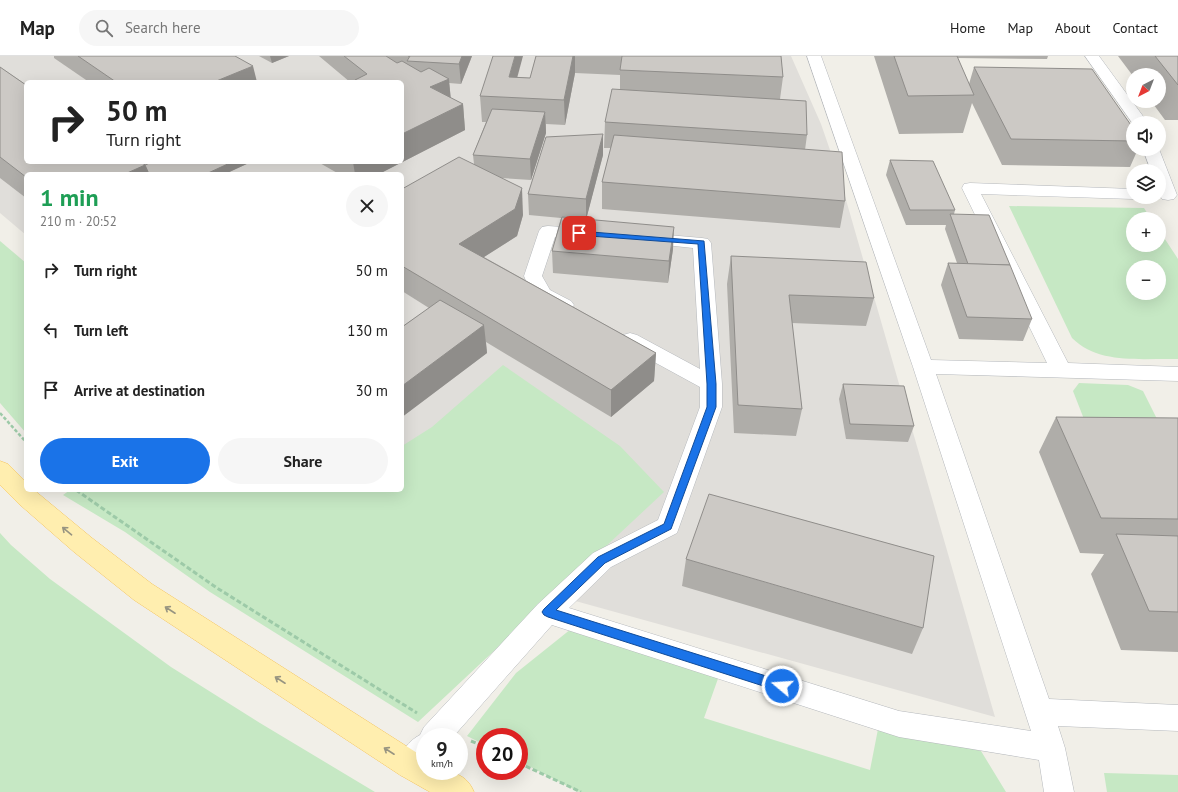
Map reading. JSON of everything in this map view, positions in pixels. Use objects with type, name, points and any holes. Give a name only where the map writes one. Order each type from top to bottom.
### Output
[{"type":"main road","points":[[0,470],[24,487]]},
{"type":"main road","points":[[33,494],[83,545],[143,592],[416,738]]},
{"type":"main road","points":[[451,780],[459,792]]},
{"type":"street","points":[[814,56],[923,367],[1051,748],[1059,792]]},
{"type":"street","points":[[1092,56],[1135,116]]},
{"type":"street","points":[[1061,370],[970,188],[1126,194]]},
{"type":"street","points":[[1166,197],[1178,210]]},
{"type":"street","points":[[578,313],[543,294],[533,276],[548,231],[602,235]]},
{"type":"street","points":[[443,728],[548,612],[602,560],[668,526],[711,407],[711,384],[702,242],[625,237]]},
{"type":"street","points":[[613,332],[711,384]]},
{"type":"street","points":[[923,367],[1178,374]]},
{"type":"street","points":[[548,612],[900,724],[1051,748]]},
{"type":"street","points":[[1038,712],[1178,718]]},
{"type":"path","points":[[0,413],[24,440]]},
{"type":"path","points":[[79,492],[217,588],[416,735]]},
{"type":"path","points":[[528,767],[581,792]]},
{"type":"shaded area","points":[[0,56],[791,56],[821,124],[840,179],[995,717],[561,597],[404,491],[404,172],[24,172],[24,233],[0,213]]},
{"type":"green space","points":[[1009,206],[1144,208],[1147,212],[1126,212],[1126,252],[1166,252],[1166,241],[1178,259],[1178,359],[1122,358],[1095,353],[1083,347],[1072,338]]},
{"type":"green space","points":[[0,241],[24,261],[24,431],[0,403]]},
{"type":"green space","points":[[503,365],[620,446],[664,492],[418,722],[210,592],[125,532],[63,495],[67,492],[404,492],[404,445],[432,427]]},
{"type":"green space","points":[[1079,383],[1128,385],[1143,391],[1165,435],[1089,432],[1073,391]]},
{"type":"green space","points":[[0,533],[11,545],[50,579],[171,667],[260,723],[375,792],[0,792]]},
{"type":"green space","points":[[576,625],[720,673],[704,718],[870,770],[879,724],[981,751],[1006,792],[579,792],[528,766],[528,728],[476,728],[476,740],[468,736],[516,673]]},
{"type":"green space","points":[[1104,773],[1178,775],[1178,792],[1107,792]]},
{"type":"building","points":[[78,56],[235,56],[253,66],[219,80],[113,80]]},
{"type":"building","points":[[344,56],[386,56],[397,63],[402,61],[421,72],[429,68],[449,79],[430,87],[463,104],[404,133],[404,80],[355,80],[367,74]]},
{"type":"building","points":[[410,56],[462,56],[459,64],[407,61]]},
{"type":"building","points":[[493,56],[515,56],[509,77],[530,78],[536,56],[573,56],[564,100],[480,96]]},
{"type":"building","points":[[622,56],[781,56],[783,77],[620,70]]},
{"type":"building","points":[[894,56],[957,56],[974,95],[908,96]]},
{"type":"building","points":[[1155,56],[1178,56],[1178,85],[1166,68]]},
{"type":"building","points":[[0,67],[24,84],[24,164],[145,165],[129,172],[24,172],[24,175],[0,157]]},
{"type":"building","points":[[974,67],[1092,69],[1126,118],[1126,141],[1011,139]]},
{"type":"building","points":[[612,89],[806,101],[807,135],[605,122]]},
{"type":"building","points":[[492,109],[545,112],[530,159],[473,155]]},
{"type":"building","points":[[603,134],[586,199],[528,194],[546,137]]},
{"type":"building","points":[[614,135],[842,152],[845,201],[602,182]]},
{"type":"building","points":[[459,157],[522,188],[515,209],[459,244],[656,353],[611,390],[404,267],[404,188]]},
{"type":"building","points":[[890,160],[933,161],[955,210],[910,210]]},
{"type":"building","points":[[228,164],[210,172],[148,172],[145,165]]},
{"type":"building","points":[[950,214],[989,215],[1010,265],[968,264]]},
{"type":"building","points":[[562,217],[674,227],[669,261],[552,251]]},
{"type":"building","points":[[731,256],[866,262],[874,298],[789,295],[802,409],[738,405]]},
{"type":"building","points":[[948,263],[1010,265],[1032,319],[967,317]]},
{"type":"building","points":[[440,300],[484,325],[404,385],[404,326]]},
{"type":"building","points":[[843,384],[904,386],[914,426],[850,424]]},
{"type":"building","points":[[1056,417],[1178,418],[1178,519],[1101,518]]},
{"type":"building","points":[[709,494],[934,556],[923,628],[686,559]]},
{"type":"building","points":[[1116,534],[1178,536],[1178,612],[1149,611]]},
{"type":"route","points":[[579,233],[702,242],[711,384],[711,407],[668,526],[602,560],[548,612],[782,686]]}]
